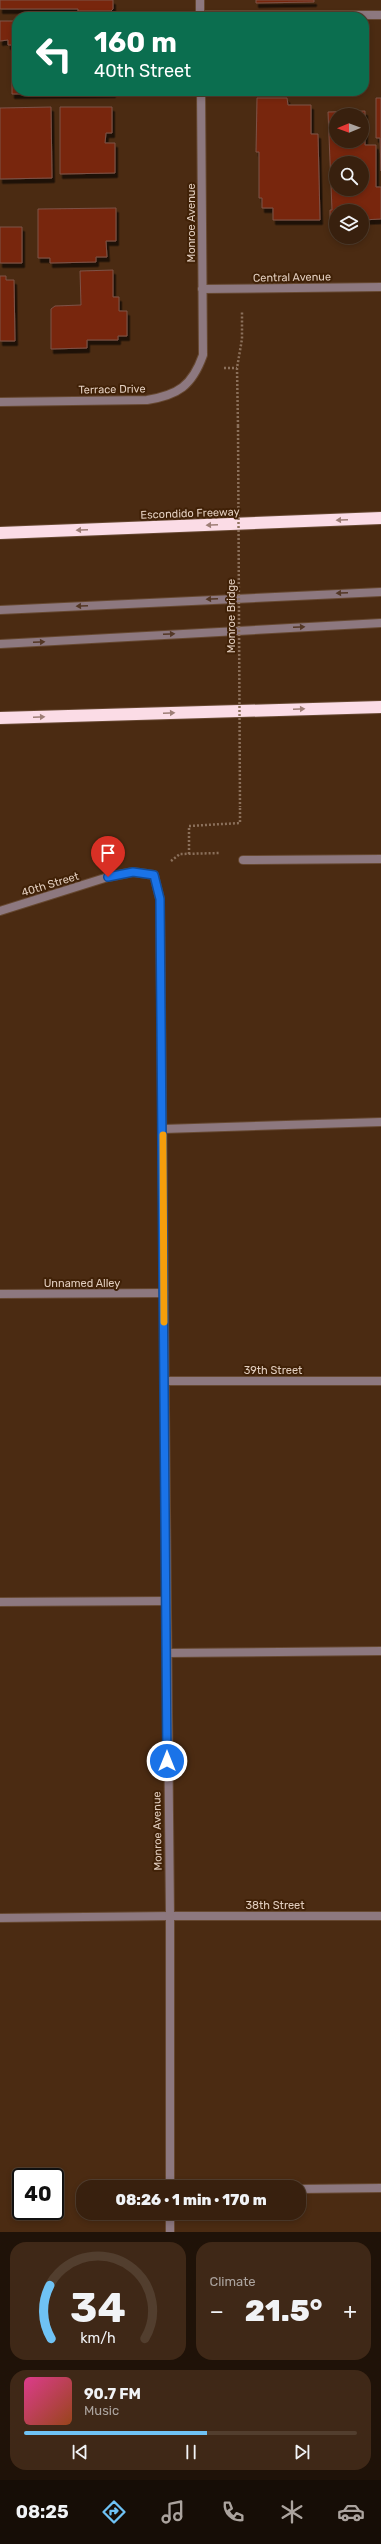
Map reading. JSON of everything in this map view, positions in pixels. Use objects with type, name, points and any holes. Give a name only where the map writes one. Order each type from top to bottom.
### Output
[{"type":"highway","name":"Escondido Freeway","points":[[0,534],[381,518]]},
{"type":"highway","points":[[0,718],[381,707]]},
{"type":"street","points":[[200,0],[200,12]]},
{"type":"street","points":[[369,14],[381,14]]},
{"type":"street","name":"Monroe Avenue","points":[[200,96],[203,355]]},
{"type":"street","name":"Central Avenue","points":[[202,289],[381,287]]},
{"type":"street","name":"Terrace Drive","points":[[0,402],[147,400],[169,396],[186,384],[198,368],[203,355]]},
{"type":"street","points":[[0,610],[381,592]]},
{"type":"street","points":[[0,644],[381,623]]},
{"type":"street","points":[[243,860],[381,859]]},
{"type":"street","name":"40th Street","points":[[0,911],[108,877],[133,872],[154,875]]},
{"type":"street","name":"Monroe Avenue","points":[[154,875],[160,899],[163,1129],[170,1916],[170,2180]]},
{"type":"street","points":[[163,1129],[381,1122]]},
{"type":"street","name":"Unnamed Alley","points":[[0,1294],[164,1293]]},
{"type":"street","name":"39th Street","points":[[165,1381],[381,1381]]},
{"type":"street","points":[[0,1602],[166,1601]]},
{"type":"street","points":[[167,1653],[381,1651]]},
{"type":"street","name":"38th Street","points":[[0,1918],[381,1916]]},
{"type":"street","points":[[306,2189],[381,2188]]},
{"type":"street","points":[[170,2220],[170,2232]]},
{"type":"path","name":"Monroe Bridge","points":[[189,854],[189,826],[240,823],[237,368],[242,339]]},
{"type":"path","points":[[229,368],[237,368]]},
{"type":"path","points":[[154,875],[180,854],[228,853],[243,860]]},
{"type":"building","points":[[0,0],[113,0],[113,9],[111,11],[78,11],[78,9],[0,9]]},
{"type":"building","points":[[256,0],[314,0],[314,2],[256,3]]},
{"type":"building","points":[[0,21],[12,21],[12,45],[8,45],[8,40],[0,41]]},
{"type":"building","points":[[257,98],[287,98],[288,105],[311,105],[311,134],[318,134],[320,220],[273,220],[273,208],[262,208],[262,198],[259,198],[259,152],[256,152]]},
{"type":"building","points":[[376,98],[381,98],[381,171],[380,138],[376,138]]},
{"type":"building","points":[[51,107],[52,178],[0,179],[0,108]]},
{"type":"building","points":[[60,107],[112,107],[112,133],[106,133],[105,143],[115,143],[115,173],[60,174]]},
{"type":"building","points":[[328,112],[329,112],[329,136]]},
{"type":"building","points":[[369,145],[376,145],[376,187],[381,187],[381,219],[369,220],[369,204],[332,204],[331,196],[369,196],[369,156],[330,156],[329,148],[369,148]]},
{"type":"building","points":[[116,208],[116,241],[106,241],[107,257],[96,257],[96,262],[50,263],[50,258],[38,258],[38,209]]},
{"type":"building","points":[[0,227],[22,227],[22,263],[0,263]]},
{"type":"building","points":[[113,270],[113,297],[119,297],[119,311],[127,311],[127,336],[118,336],[118,340],[87,340],[87,348],[51,349],[51,309],[55,306],[81,305],[80,271]]},
{"type":"building","points":[[0,276],[6,276],[6,280],[14,280],[15,341],[0,341]]},
{"type":"slow traffic","points":[[163,1135],[164,1322]]},
{"type":"route","points":[[108,877],[133,872],[154,875],[160,899],[166,1444],[167,1761]]}]
